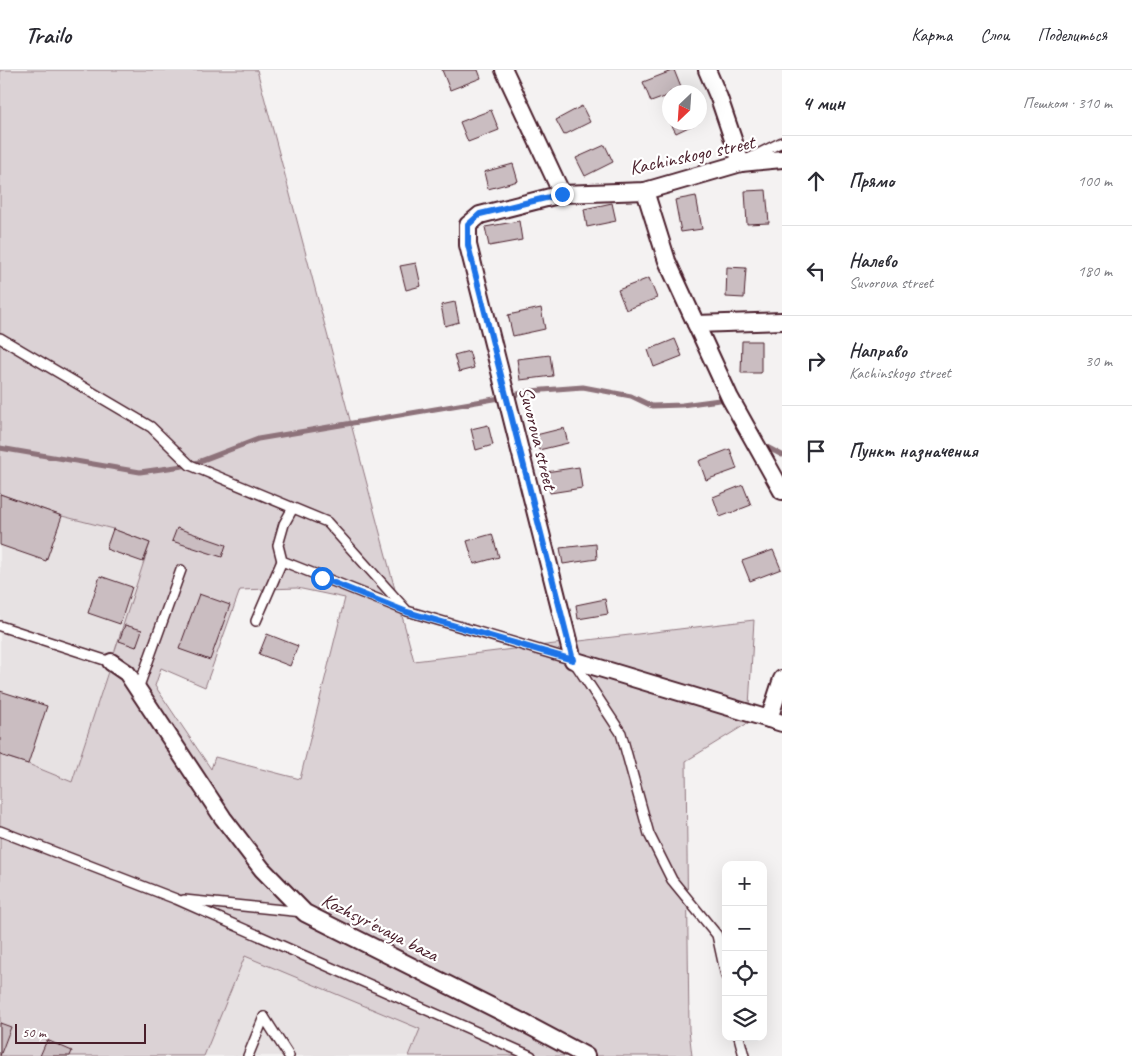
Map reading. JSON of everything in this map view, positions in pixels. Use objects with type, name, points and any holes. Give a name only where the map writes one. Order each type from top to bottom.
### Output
[{"type":"street","points":[[504,70],[562,194]]},
{"type":"street","points":[[707,70],[719,98],[741,163]]},
{"type":"street","name":"Kachinskogo street","points":[[468,225],[480,214],[562,194],[645,191],[741,163],[782,159]]},
{"type":"street","points":[[645,191],[667,261],[730,398],[782,491]]},
{"type":"street","name":"Suvorova street","points":[[468,225],[468,245],[573,660]]},
{"type":"street","points":[[696,324],[782,321]]},
{"type":"street","points":[[573,660],[775,721],[782,679]]},
{"type":"street","name":"Kozhsyr'evaya baza","points":[[111,662],[127,673],[223,818],[262,869],[305,913],[586,1056]]},
{"type":"lane","points":[[741,163],[782,142]]},
{"type":"lane","points":[[0,338],[151,427],[190,465],[327,522],[407,612]]},
{"type":"lane","points":[[256,620],[282,561],[278,544],[284,524],[293,508]]},
{"type":"lane","points":[[282,561],[407,612],[573,660],[622,733],[649,834],[672,880],[717,935],[722,958]]},
{"type":"lane","points":[[138,689],[182,570]]},
{"type":"lane","points":[[0,626],[111,662]]},
{"type":"lane","points":[[0,831],[176,899],[531,1056]]},
{"type":"lane","points":[[176,899],[305,913]]},
{"type":"lane","points":[[248,1056],[264,1017],[290,1056]]},
{"type":"lane","points":[[740,1041],[744,1056]]},
{"type":"shaded area","points":[[0,70],[257,70],[414,661],[754,620],[748,723],[686,761],[689,1030],[692,1056],[409,1056],[420,1029],[245,956],[204,1056],[0,1056],[0,755],[72,782],[150,543],[113,529],[62,516],[0,494]],"holes":[[[297,588],[345,598],[300,779],[215,757],[211,769],[155,686],[161,668],[205,687],[240,590]]]},
{"type":"shaded area","points":[[0,494],[62,516],[113,529],[150,542],[205,687],[115,648],[72,782],[0,755]]},
{"type":"shaded area","points":[[245,956],[421,1029],[409,1056],[204,1056]]},
{"type":"building","points":[[442,70],[478,70],[481,78],[450,90]]},
{"type":"building","points":[[674,70],[680,85],[662,85],[662,98],[651,102],[643,82]]},
{"type":"building","points":[[582,106],[590,122],[564,135],[556,120]]},
{"type":"building","points":[[491,110],[499,130],[468,142],[460,122]]},
{"type":"building","points":[[605,145],[613,162],[585,176],[576,158]]},
{"type":"building","points":[[513,164],[518,181],[488,189],[484,172]]},
{"type":"building","points":[[766,190],[769,223],[747,224],[745,191]]},
{"type":"building","points":[[696,196],[702,229],[681,232],[675,200]]},
{"type":"building","points":[[612,203],[616,221],[587,227],[584,209]]},
{"type":"building","points":[[519,221],[522,240],[489,246],[485,227]]},
{"type":"building","points":[[416,263],[421,286],[406,290],[400,266]]},
{"type":"building","points":[[727,267],[746,268],[744,298],[726,297]]},
{"type":"building","points":[[649,278],[657,298],[626,310],[618,290]]},
{"type":"building","points":[[455,302],[459,322],[445,326],[441,305]]},
{"type":"building","points":[[541,308],[545,329],[513,336],[508,315]]},
{"type":"building","points":[[675,339],[682,356],[654,367],[648,350]]},
{"type":"building","points":[[742,341],[761,341],[761,373],[741,373]]},
{"type":"building","points":[[469,351],[474,368],[459,372],[454,355]]},
{"type":"building","points":[[550,355],[553,376],[520,380],[517,359]]},
{"type":"building","points":[[488,425],[493,445],[476,450],[471,429]]},
{"type":"building","points":[[564,428],[568,443],[539,450],[536,435]]},
{"type":"building","points":[[730,449],[737,469],[706,480],[699,461]]},
{"type":"building","points":[[579,467],[582,488],[550,493],[546,472]]},
{"type":"building","points":[[743,485],[751,505],[720,517],[713,497]]},
{"type":"building","points":[[0,494],[62,516],[46,561],[0,545]]},
{"type":"building","points":[[177,528],[226,545],[222,557],[172,541]]},
{"type":"building","points":[[113,529],[150,543],[143,562],[106,549]]},
{"type":"building","points":[[492,534],[499,557],[474,564],[467,541]]},
{"type":"building","points":[[596,544],[597,559],[563,564],[560,548]]},
{"type":"building","points":[[773,550],[781,569],[750,581],[742,561]]},
{"type":"building","points":[[100,576],[132,587],[120,624],[88,613]]},
{"type":"building","points":[[199,594],[230,605],[210,660],[179,649]]},
{"type":"building","points":[[605,599],[608,614],[578,619],[576,605]]},
{"type":"building","points":[[125,625],[142,630],[136,647],[119,641]]},
{"type":"building","points":[[267,634],[298,646],[290,666],[259,654]]},
{"type":"building","points":[[0,691],[47,706],[28,764],[0,755]]},
{"type":"building","points":[[0,1023],[11,1027],[0,1056]]},
{"type":"building","points":[[47,1040],[72,1051],[70,1056],[40,1056]]},
{"type":"waterway","points":[[0,448],[140,472],[190,465],[258,439],[506,397],[530,391],[583,387],[631,396],[652,406],[682,405],[727,399]]},
{"type":"waterway","points":[[763,445],[782,455]]},
{"type":"route","points":[[322,578],[407,612],[573,660],[468,245],[468,225],[480,214],[562,194]]}]
